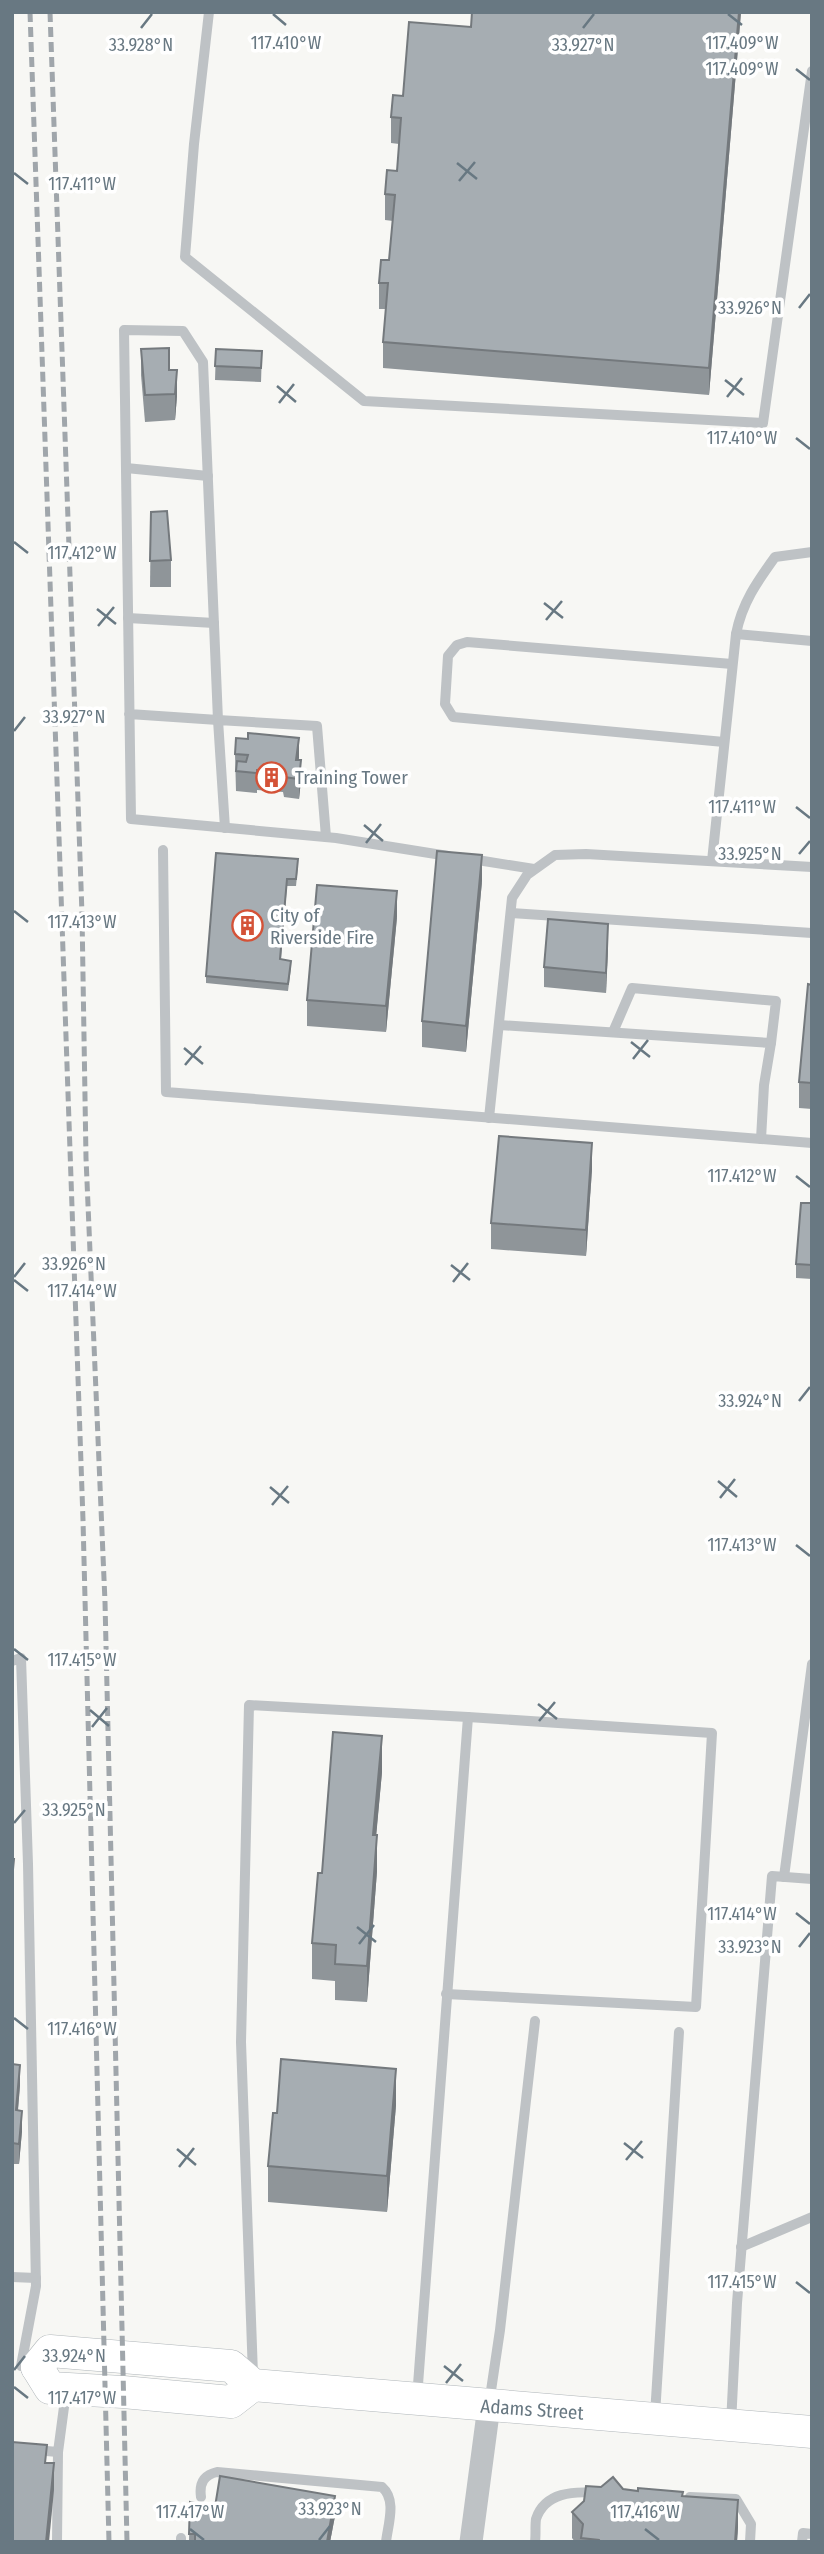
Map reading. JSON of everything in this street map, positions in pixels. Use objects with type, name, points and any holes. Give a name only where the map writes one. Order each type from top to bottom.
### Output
[{"type":"main road","points":[[50,2351],[122,2355],[231,2366],[253,2385],[231,2402],[50,2388],[23,2366],[50,2351]]},
{"type":"main road","name":"Adams Street","points":[[253,2385],[812,2432]]},
{"type":"street","points":[[471,2542],[489,2406]]},
{"type":"lane","points":[[209,12],[185,257],[363,401],[762,423],[812,71]]},
{"type":"lane","points":[[225,828],[203,362],[183,331],[124,330],[131,820],[326,837],[534,869]]},
{"type":"lane","points":[[126,468],[208,476]]},
{"type":"lane","points":[[712,861],[732,664],[740,613],[748,596],[775,558],[812,552]]},
{"type":"lane","points":[[128,618],[214,623]]},
{"type":"lane","points":[[736,634],[812,641]]},
{"type":"lane","points":[[724,742],[453,717],[445,704],[448,656],[457,645],[467,642],[732,664]]},
{"type":"lane","points":[[129,713],[317,726],[326,837]]},
{"type":"lane","points":[[163,850],[166,1092],[812,1143]]},
{"type":"lane","points":[[489,1118],[512,898],[534,869],[555,855],[586,854],[812,867]]},
{"type":"lane","points":[[511,913],[812,933]]},
{"type":"lane","points":[[613,1032],[632,988],[776,1001],[764,1085],[761,1139]]},
{"type":"lane","points":[[499,1024],[771,1043]]},
{"type":"lane","points":[[12,1661],[21,1658],[36,2278],[23,2366]]},
{"type":"lane","points":[[784,1877],[812,1664]]},
{"type":"lane","points":[[253,2385],[241,2042],[249,1705],[712,1734],[696,2007],[446,1994]]},
{"type":"lane","points":[[417,2399],[468,1717]]},
{"type":"lane","points":[[731,2425],[741,2247],[772,1876],[812,1879]]},
{"type":"lane","points":[[489,2406],[535,2021]]},
{"type":"lane","points":[[655,2418],[679,2032]]},
{"type":"lane","points":[[741,2247],[812,2217]]},
{"type":"lane","points":[[12,2277],[36,2278]]},
{"type":"lane","points":[[57,2542],[58,2452],[67,2389]]},
{"type":"lane","points":[[12,2448],[58,2452]]},
{"type":"lane","points":[[201,2497],[202,2481],[208,2474],[217,2472],[382,2487],[389,2493],[391,2503],[386,2542]]},
{"type":"lane","points":[[535,2542],[537,2519],[545,2505],[561,2493],[607,2493]]},
{"type":"lane","points":[[684,2497],[736,2499],[751,2524],[750,2542]]},
{"type":"lane","points":[[802,2542],[803,2533],[812,2534]]},
{"type":"building","points":[[472,12],[739,12],[709,368],[383,342],[388,283],[379,283],[381,260],[389,260],[395,195],[385,194],[387,170],[397,171],[401,118],[391,117],[393,95],[403,96],[409,22],[471,27]]},
{"type":"building","points":[[169,348],[169,370],[177,370],[175,394],[145,395],[141,349]]},
{"type":"building","points":[[216,349],[262,351],[261,368],[215,366]]},
{"type":"building","points":[[167,511],[171,560],[150,561],[151,512]]},
{"type":"building","points":[[248,733],[299,738],[296,760],[301,760],[299,779],[284,777],[283,772],[236,771],[237,761],[246,762],[248,755],[235,754],[236,738],[248,739]]},
{"type":"building","points":[[437,851],[482,855],[466,1026],[422,1021]]},
{"type":"building","name":"City of Riverside Fire","points":[[216,853],[298,859],[296,879],[287,879],[280,959],[291,961],[288,984],[206,976]]},
{"type":"building","points":[[317,885],[397,891],[386,1006],[307,1000]]},
{"type":"building","points":[[548,919],[608,924],[606,973],[544,967]]},
{"type":"building","points":[[808,984],[812,985],[812,1083],[799,1082]]},
{"type":"building","points":[[499,1136],[592,1143],[586,1230],[491,1223]]},
{"type":"building","points":[[801,1203],[812,1203],[812,1265],[796,1264]]},
{"type":"building","points":[[333,1732],[382,1736],[373,1835],[377,1835],[367,1966],[335,1964],[336,1945],[312,1943],[318,1873],[322,1873]]},
{"type":"building","points":[[281,2059],[396,2069],[387,2176],[268,2166],[273,2113],[277,2113]]},
{"type":"building","points":[[12,2064],[20,2065],[16,2110],[22,2111],[19,2144],[12,2143]]},
{"type":"building","points":[[12,2442],[47,2445],[45,2463],[54,2463],[46,2542],[12,2542]]},
{"type":"building","points":[[220,2476],[335,2496],[327,2542],[195,2542],[195,2534],[189,2534],[190,2502],[215,2507]]},
{"type":"building","points":[[613,2477],[623,2489],[683,2492],[682,2496],[738,2500],[735,2542],[600,2542],[581,2538],[583,2524],[572,2512],[584,2501],[586,2486],[601,2487]]},
{"type":"railway","points":[[30,12],[83,1520],[109,2542]]},
{"type":"railway","points":[[50,12],[82,914],[86,1158],[105,1602],[127,2542]]},
{"type":"place","name":"Training Tower","points":[[272,777]]},
{"type":"place","name":"City of Riverside Fire","points":[[247,926]]}]
